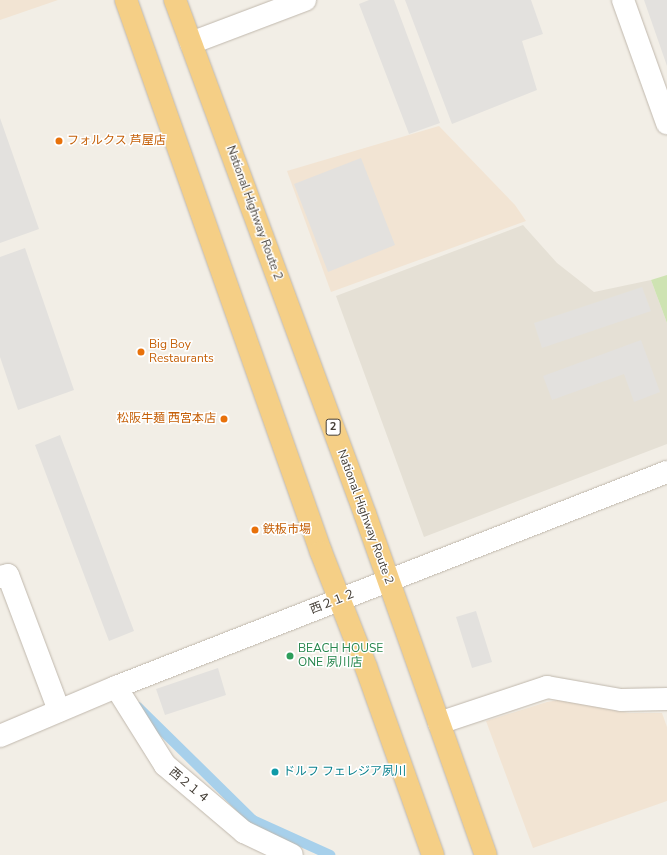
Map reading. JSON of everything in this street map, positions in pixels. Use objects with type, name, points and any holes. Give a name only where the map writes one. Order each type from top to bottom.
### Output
[{"type":"highway","points":[[126,0],[315,537],[366,667],[433,855]]},
{"type":"highway","name":"National Highway Route 2","points":[[175,0],[388,580],[486,855]]},
{"type":"street","points":[[191,43],[305,0]]},
{"type":"street","points":[[623,0],[667,123]]},
{"type":"street","name":"西２１２","points":[[0,736],[116,687],[667,472]]},
{"type":"street","points":[[0,577],[8,575],[59,711]]},
{"type":"street","name":"西２１４","points":[[116,687],[165,766],[244,832],[292,855]]},
{"type":"street","points":[[439,723],[547,687],[621,700],[667,698]]},
{"type":"shaded area","points":[[0,0],[58,0],[0,20]]},
{"type":"shaded area","points":[[369,0],[394,0],[440,123],[409,134],[359,4]]},
{"type":"shaded area","points":[[405,0],[531,0],[543,34],[522,41],[537,90],[452,124]]},
{"type":"shaded area","points":[[644,0],[667,0],[667,66]]},
{"type":"shaded area","points":[[0,118],[39,229],[0,243]]},
{"type":"shaded area","points":[[439,126],[515,205],[526,221],[331,292],[287,171]]},
{"type":"shaded area","points":[[361,158],[395,245],[328,272],[294,184]]},
{"type":"shaded area","points":[[523,225],[557,263],[594,292],[651,280],[667,323],[667,444],[424,537],[336,296]]},
{"type":"shaded area","points":[[25,248],[74,390],[18,410],[0,357],[0,257]]},
{"type":"shaded area","points":[[642,287],[651,311],[542,348],[534,323]]},
{"type":"shaded area","points":[[641,340],[660,392],[634,402],[624,374],[552,400],[543,376]]},
{"type":"shaded area","points":[[60,435],[134,631],[109,641],[35,445]]},
{"type":"shaded area","points":[[476,611],[492,662],[472,668],[456,617]]},
{"type":"shaded area","points":[[218,668],[226,695],[165,715],[156,689]]},
{"type":"shaded area","points":[[558,700],[629,713],[662,713],[667,727],[667,801],[533,848],[486,721]]},
{"type":"green space","points":[[667,275],[667,323],[651,280]]},
{"type":"waterway","points":[[138,707],[253,820],[330,855]]},
{"type":"place","name":"フォルクス 芦屋店","points":[[59,141]]},
{"type":"place","name":"Big Boy Restaurants","points":[[141,352]]},
{"type":"place","name":"松阪牛麺 西宮本店","points":[[224,419]]},
{"type":"place","name":"鉄板市場","points":[[255,530]]},
{"type":"place","name":"BEACH HOUSE ONE 夙川店","points":[[290,656]]},
{"type":"place","name":"ドルフ フェレジア夙川","points":[[275,772]]}]
